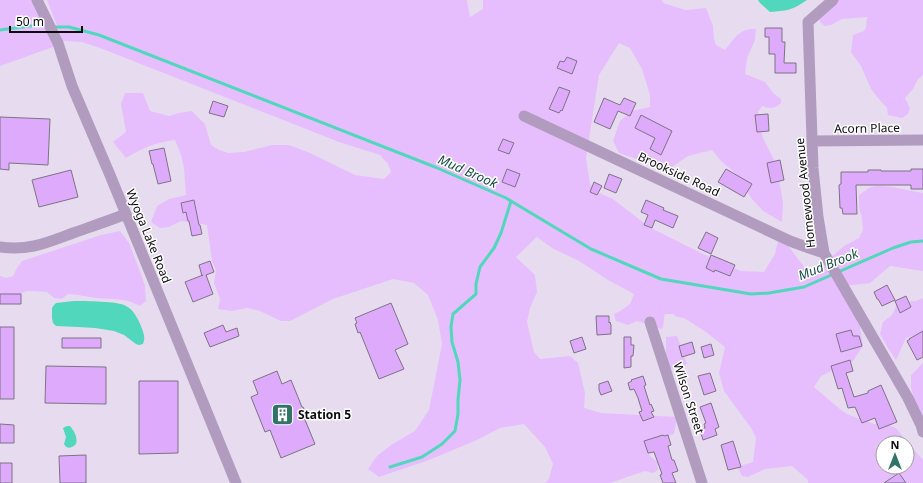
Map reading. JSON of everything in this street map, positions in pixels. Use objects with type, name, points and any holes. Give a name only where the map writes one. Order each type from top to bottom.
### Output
[{"type":"street","name":"Homewood Avenue","points":[[833,0],[808,22],[813,168],[826,256],[908,398],[923,432]]},
{"type":"street","name":"Wyoga Lake Road","points":[[38,1],[58,43],[72,86],[236,483]]},
{"type":"street","name":"Brookside Road","points":[[524,116],[790,241],[826,256]]},
{"type":"street","name":"Acorn Place","points":[[812,141],[923,140]]},
{"type":"street","points":[[0,247],[23,248],[39,246],[126,214]]},
{"type":"street","name":"Wilson Street","points":[[650,322],[702,483]]},
{"type":"shaded area","points":[[0,0],[37,0],[56,46],[0,66]]},
{"type":"shaded area","points":[[47,0],[467,0],[470,17],[483,9],[483,0],[662,0],[663,3],[686,10],[706,8],[713,26],[716,45],[725,50],[734,38],[741,32],[756,29],[755,40],[747,58],[745,74],[765,82],[774,94],[781,99],[781,103],[777,106],[770,108],[762,106],[758,112],[763,138],[774,160],[779,179],[783,203],[782,222],[763,211],[752,199],[734,172],[721,161],[712,150],[688,156],[672,167],[663,171],[651,164],[619,153],[613,141],[620,121],[632,111],[650,107],[650,95],[642,69],[630,48],[619,43],[599,75],[586,158],[590,184],[597,192],[613,199],[649,227],[741,271],[764,272],[775,254],[778,241],[787,244],[807,271],[828,260],[844,246],[859,238],[863,230],[859,207],[859,195],[869,188],[874,186],[888,186],[923,193],[923,271],[890,266],[870,283],[843,285],[860,327],[863,346],[853,361],[821,376],[814,387],[847,414],[874,424],[883,423],[896,428],[902,435],[875,435],[875,475],[915,475],[915,451],[923,460],[923,483],[808,483],[808,480],[792,466],[765,469],[748,477],[742,476],[738,468],[753,462],[756,438],[751,428],[724,391],[719,373],[725,347],[706,332],[684,318],[677,317],[673,314],[665,314],[662,329],[637,321],[628,325],[616,321],[614,314],[630,304],[634,294],[608,280],[579,261],[552,248],[537,237],[516,257],[535,275],[537,292],[530,308],[527,322],[534,352],[540,359],[570,356],[578,363],[585,393],[584,408],[601,413],[677,417],[674,434],[655,441],[649,455],[657,462],[658,470],[653,473],[645,471],[610,483],[545,483],[549,479],[553,464],[545,447],[524,424],[500,428],[477,440],[429,460],[379,477],[368,469],[377,456],[391,445],[415,431],[429,410],[442,344],[438,320],[428,295],[414,283],[393,279],[333,299],[290,321],[281,321],[260,311],[247,308],[232,311],[218,309],[220,299],[214,283],[216,270],[212,261],[207,225],[181,221],[169,227],[160,228],[151,222],[157,206],[169,199],[186,195],[184,168],[175,140],[150,146],[126,158],[113,142],[126,132],[121,104],[125,93],[143,93],[150,111],[169,116],[192,111],[205,124],[211,145],[228,153],[244,152],[272,145],[289,145],[310,153],[355,175],[384,179],[391,172],[388,164],[380,155],[339,142],[82,42],[63,41]]},
{"type":"shaded area","points":[[758,0],[807,0],[798,6],[789,9],[770,12]]},
{"type":"shaded area","points":[[833,0],[923,0],[923,75],[918,79],[913,89],[905,98],[910,108],[908,114],[902,118],[888,115],[887,108],[871,89],[861,66],[851,52],[853,35],[864,31],[867,17],[842,19],[831,25],[825,26],[820,22],[818,13]]},
{"type":"shaded area","points":[[120,231],[129,243],[145,286],[146,301],[140,306],[123,300],[71,294],[68,294],[62,299],[54,298],[47,292],[26,291],[21,294],[0,294],[0,276],[6,278],[13,276],[22,261],[101,235]]},
{"type":"shaded area","points":[[923,298],[923,333],[906,338],[896,360],[880,334],[883,322],[892,315],[898,302],[916,301]]},
{"type":"shaded area","points":[[74,301],[109,302],[126,306],[135,315],[141,326],[144,337],[143,344],[136,344],[124,335],[114,331],[95,328],[56,326],[53,323],[52,318],[52,308],[54,305],[56,303]]},
{"type":"shaded area","points":[[677,336],[687,364],[682,367],[669,369],[666,361],[666,337]]},
{"type":"shaded area","points":[[923,363],[923,421],[914,399],[911,387],[911,375]]},
{"type":"shaded area","points":[[70,426],[76,439],[76,444],[70,448],[64,444],[66,437],[63,428]]},
{"type":"building","points":[[765,28],[782,28],[782,42],[785,42],[784,63],[796,63],[796,73],[775,73],[775,54],[769,54],[769,37],[765,37]]},
{"type":"building","points":[[567,57],[577,61],[572,74],[557,68],[560,61],[564,62]]},
{"type":"building","points":[[559,87],[570,91],[562,111],[561,110],[559,113],[549,109]]},
{"type":"building","points":[[604,98],[620,105],[624,98],[636,103],[630,116],[618,111],[610,129],[594,122]]},
{"type":"building","points":[[213,101],[228,106],[224,117],[209,113]]},
{"type":"building","points":[[768,114],[769,131],[757,132],[755,115]]},
{"type":"building","points":[[641,115],[672,131],[661,155],[650,149],[655,138],[635,128]]},
{"type":"building","points":[[0,117],[50,119],[48,165],[9,163],[9,170],[0,169]]},
{"type":"building","points":[[503,139],[514,143],[509,154],[498,150]]},
{"type":"building","points":[[164,148],[171,181],[158,184],[149,151]]},
{"type":"building","points":[[780,160],[784,180],[771,183],[767,163]]},
{"type":"building","points":[[507,169],[520,174],[515,187],[502,182]]},
{"type":"building","points":[[726,169],[752,184],[744,197],[718,182]]},
{"type":"building","points":[[911,169],[923,169],[923,189],[911,189],[911,185],[856,185],[857,214],[843,214],[842,208],[840,208],[839,185],[841,184],[841,172],[868,172],[868,170],[911,171]]},
{"type":"building","points":[[71,170],[78,197],[39,207],[32,180]]},
{"type":"building","points":[[609,174],[622,179],[616,193],[604,188]]},
{"type":"building","points":[[594,182],[602,186],[597,195],[590,192]]},
{"type":"building","points":[[194,200],[202,234],[192,236],[186,212],[183,213],[181,203]]},
{"type":"building","points":[[646,200],[664,208],[663,210],[678,216],[673,228],[655,220],[652,228],[644,225],[648,215],[641,212]]},
{"type":"building","points":[[706,232],[718,238],[711,254],[698,248]]},
{"type":"building","points":[[711,255],[735,265],[730,276],[715,270],[714,272],[706,268]]},
{"type":"building","points":[[210,261],[214,272],[206,275],[213,294],[193,302],[185,282],[202,275],[199,265]]},
{"type":"building","points":[[887,285],[895,300],[882,306],[874,292]]},
{"type":"building","points":[[0,294],[21,294],[21,304],[0,304]]},
{"type":"building","points":[[906,296],[911,307],[900,313],[895,301]]},
{"type":"building","points":[[391,303],[408,344],[395,350],[404,369],[379,379],[360,332],[358,333],[355,318]]},
{"type":"building","points":[[596,316],[609,316],[611,334],[597,335]]},
{"type":"building","points":[[223,325],[226,332],[237,328],[239,336],[210,347],[204,333]]},
{"type":"building","points":[[0,327],[14,327],[14,399],[0,399]]},
{"type":"building","points":[[851,330],[853,336],[859,336],[862,346],[841,352],[836,334]]},
{"type":"building","points":[[923,331],[923,357],[917,360],[907,341]]},
{"type":"building","points":[[582,337],[586,349],[574,353],[570,341]]},
{"type":"building","points":[[624,337],[631,337],[631,345],[634,345],[633,356],[631,356],[631,367],[624,368]]},
{"type":"building","points":[[62,338],[101,338],[101,348],[62,348]]},
{"type":"building","points":[[692,342],[695,353],[682,357],[679,346]]},
{"type":"building","points":[[711,344],[714,355],[704,358],[701,347]]},
{"type":"building","points":[[850,360],[853,371],[846,373],[854,397],[868,393],[868,391],[881,385],[897,422],[879,429],[875,418],[862,423],[855,407],[848,408],[842,388],[838,389],[831,366]]},
{"type":"building","points":[[46,366],[106,367],[106,404],[45,403]]},
{"type":"building","name":"Station 5","points":[[277,371],[282,384],[291,380],[306,413],[303,415],[315,444],[281,458],[270,430],[265,432],[251,397],[258,394],[253,381]]},
{"type":"building","points":[[710,373],[716,391],[704,395],[698,376]]},
{"type":"building","points":[[643,376],[646,385],[644,386],[650,405],[651,404],[654,411],[651,412],[654,417],[643,421],[639,412],[642,411],[638,398],[634,389],[630,390],[628,383],[632,381],[631,380]]},
{"type":"building","points":[[139,381],[178,381],[178,453],[139,454]]},
{"type":"building","points":[[608,381],[612,391],[601,395],[599,384]]},
{"type":"building","points":[[711,403],[719,427],[715,429],[717,435],[703,440],[700,430],[705,428],[704,424],[706,423],[700,407]]},
{"type":"building","points":[[0,424],[14,425],[14,443],[0,443]]},
{"type":"building","points":[[663,435],[668,435],[671,445],[668,446],[672,460],[674,460],[678,471],[672,473],[676,483],[663,483],[660,475],[662,474],[654,452],[648,453],[644,441]]},
{"type":"building","points":[[733,441],[741,467],[728,470],[721,445]]},
{"type":"building","points":[[86,455],[86,483],[60,483],[59,456]]},
{"type":"building","points":[[0,463],[12,463],[12,483],[0,483]]},
{"type":"building","points":[[896,475],[900,475],[906,483],[884,483]]},
{"type":"waterway","name":"Mud Brook","points":[[0,30],[30,26],[47,26]]},
{"type":"waterway","name":"Mud Brook","points":[[52,27],[69,27],[99,35],[435,167],[506,198],[591,249],[661,279],[751,294],[769,293],[804,287],[893,248],[911,242],[923,241]]},
{"type":"waterway","points":[[390,467],[422,457],[442,444],[455,431],[458,414],[460,380],[458,362],[452,342],[451,327],[453,314],[476,294],[476,284],[480,267],[494,248],[501,233],[511,201]]},
{"type":"place","name":"Station 5","points":[[282,414]]}]
